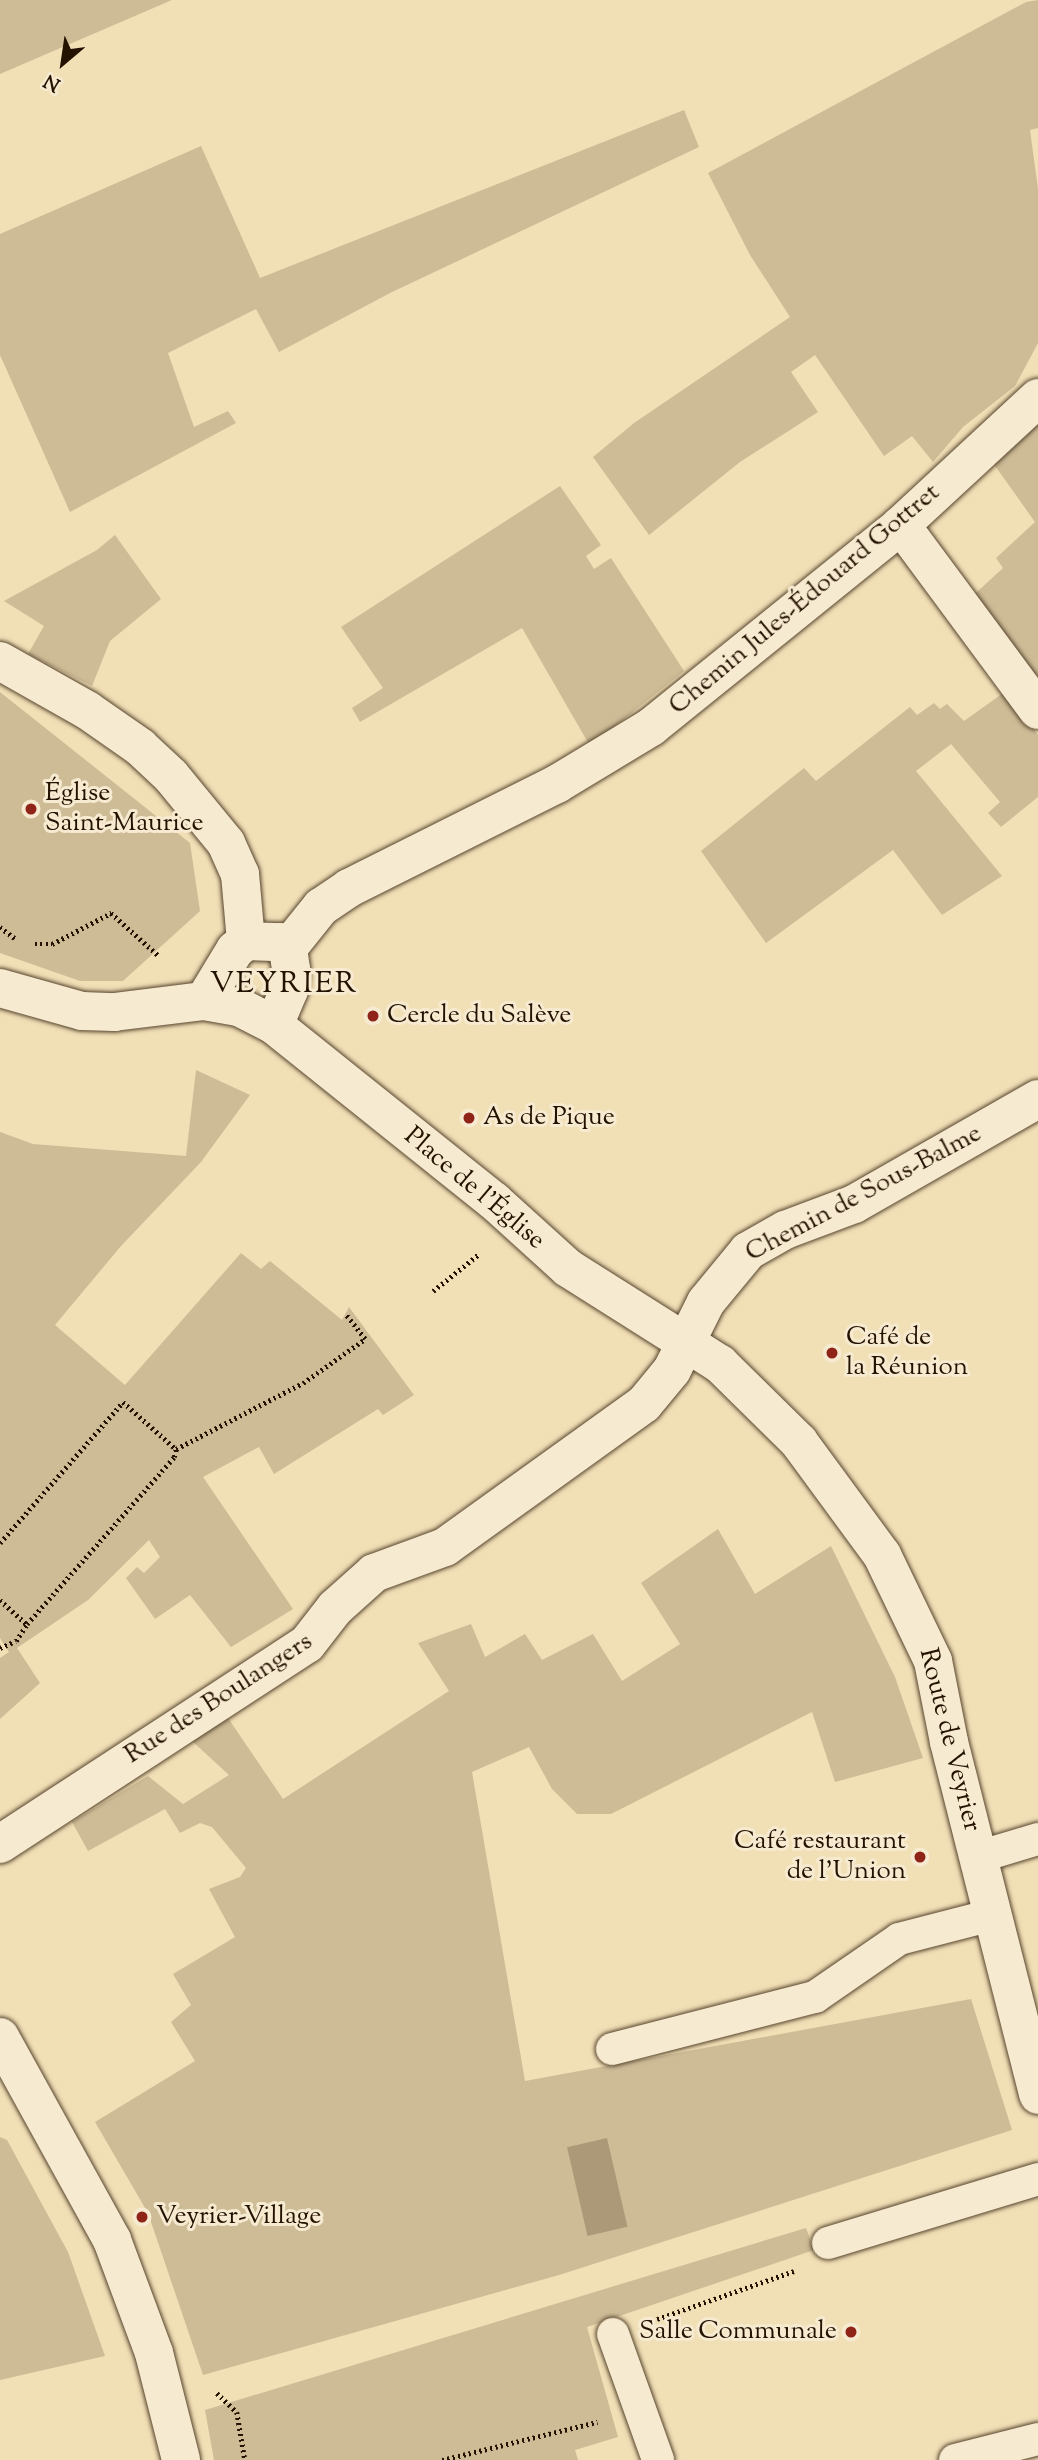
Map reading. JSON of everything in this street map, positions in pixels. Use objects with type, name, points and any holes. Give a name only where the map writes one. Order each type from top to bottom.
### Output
[{"type":"street","name":"Chemin Jules-Édouard Gottret","points":[[288,948],[321,907],[349,888],[557,784],[651,727],[901,525],[1038,398]]},
{"type":"street","points":[[901,525],[1038,710]]},
{"type":"street","points":[[0,662],[87,710],[140,747],[171,776],[226,844],[235,864],[246,941]]},
{"type":"street","points":[[204,1001],[235,950],[246,941],[261,938],[288,948],[289,990],[274,1025]]},
{"type":"street","name":"Place de l'Église","points":[[0,988],[82,1011],[114,1012],[204,1001],[239,1007],[274,1025],[517,1223],[568,1268],[684,1341]]},
{"type":"street","name":"Chemin de Sous-Balme","points":[[684,1341],[730,1269],[748,1251],[785,1230],[854,1203],[1038,1098]]},
{"type":"street","name":"Rue des Boulangers","points":[[0,1844],[307,1644],[335,1608],[374,1573],[445,1547],[644,1404],[660,1388],[684,1341]]},
{"type":"street","name":"Route de Veyrier","points":[[684,1341],[720,1364],[799,1442],[882,1555],[933,1661],[992,1915],[1038,2095]]},
{"type":"street","points":[[0,2037],[112,2240],[154,2353],[181,2460]]},
{"type":"lane","points":[[978,1857],[1038,1839]]},
{"type":"lane","points":[[612,2049],[815,1997],[899,1939],[992,1915]]},
{"type":"lane","points":[[828,2243],[1038,2179]]},
{"type":"lane","points":[[613,2334],[638,2412],[657,2460]]},
{"type":"lane","points":[[955,2460],[1038,2439]]},
{"type":"path","points":[[31,944],[52,944],[111,913],[159,955]]},
{"type":"path","points":[[0,927],[21,941]]},
{"type":"path","points":[[433,1291],[517,1223]]},
{"type":"path","points":[[0,1648],[16,1641],[27,1624],[174,1457],[176,1449],[303,1383],[367,1337],[346,1315]]},
{"type":"path","points":[[0,1543],[122,1402],[176,1449]]},
{"type":"path","points":[[0,1600],[27,1624]]},
{"type":"path","points":[[613,2334],[814,2264],[828,2243]]},
{"type":"path","points":[[442,2460],[638,2412]]},
{"type":"shaded area","points":[[0,0],[172,0],[0,74]]},
{"type":"shaded area","points":[[1038,0],[1038,128],[1030,130],[1038,189],[1038,343],[1015,386],[963,427],[933,462],[912,436],[884,456],[815,355],[791,372],[818,412],[740,462],[649,535],[593,457],[634,423],[790,317],[750,255],[708,173],[1026,2]]},
{"type":"shaded area","points":[[684,110],[699,147],[390,293],[279,352],[256,309],[168,353],[194,427],[228,411],[236,423],[70,512],[0,355],[0,234],[201,146],[260,278]]},
{"type":"shaded area","points":[[1038,421],[1038,691],[966,602],[1003,568],[996,558],[1035,522],[993,463]]},
{"type":"shaded area","points":[[560,486],[601,545],[586,556],[594,569],[611,558],[684,671],[590,746],[522,628],[360,722],[352,708],[383,688],[341,627]]},
{"type":"shaded area","points":[[115,535],[161,599],[110,641],[92,686],[28,654],[44,626],[4,601],[97,550]]},
{"type":"shaded area","points":[[1006,691],[1038,735],[1038,797],[1001,827],[988,813],[1000,802],[951,744],[916,771],[1002,876],[942,915],[893,850],[766,943],[701,851],[804,768],[816,781],[910,707],[917,715],[934,703],[940,709],[947,704],[964,721]]},
{"type":"shaded area","points":[[0,692],[190,843],[200,911],[123,981],[80,981],[0,953]]},
{"type":"shaded area","points":[[196,1070],[250,1095],[201,1162],[121,1246],[55,1325],[125,1385],[241,1253],[261,1269],[270,1261],[342,1320],[349,1307],[414,1395],[383,1415],[378,1409],[274,1474],[259,1447],[203,1477],[293,1609],[231,1647],[190,1595],[155,1619],[126,1578],[137,1567],[144,1573],[160,1557],[149,1540],[88,1600],[17,1648],[40,1683],[0,1719],[0,1658],[9,1652],[0,1638],[0,1132],[33,1144],[186,1156]]},
{"type":"shaded area","points":[[718,1529],[755,1594],[831,1546],[895,1677],[923,1758],[835,1782],[812,1712],[611,1814],[577,1814],[552,1789],[529,1747],[472,1772],[525,2081],[971,1999],[1012,2130],[559,2275],[203,2375],[148,2213],[95,2122],[195,2061],[171,2022],[191,2005],[173,1974],[235,1937],[209,1889],[240,1877],[246,1868],[212,1827],[200,1823],[180,1833],[165,1809],[88,1851],[72,1822],[148,1776],[183,1804],[229,1775],[192,1741],[228,1718],[283,1799],[449,1691],[418,1643],[471,1624],[485,1657],[525,1634],[542,1660],[593,1634],[622,1681],[680,1644],[641,1583]]},
{"type":"shaded area","points":[[0,2137],[7,2140],[68,2252],[105,2356],[0,2380]]},
{"type":"shaded area","points":[[607,2138],[627,2227],[588,2236],[567,2147]]},
{"type":"shaded area","points":[[806,2228],[814,2250],[587,2327],[618,2437],[575,2450],[578,2460],[214,2460],[205,2410]]},
{"type":"place","name":"Église Saint-Maurice","points":[[31,809]]},
{"type":"place","name":"Cercle du Salève","points":[[373,1016]]},
{"type":"place","name":"As de Pique","points":[[469,1118]]},
{"type":"place","name":"Café de la Réunion","points":[[832,1353]]},
{"type":"place","name":"Café restaurant de l'Union","points":[[920,1857]]},
{"type":"place","name":"Veyrier-Village","points":[[142,2217]]},
{"type":"place","name":"Salle Communale","points":[[851,2332]]},
{"type":"district","name":"VEYRIER","points":[[284,985]]}]
